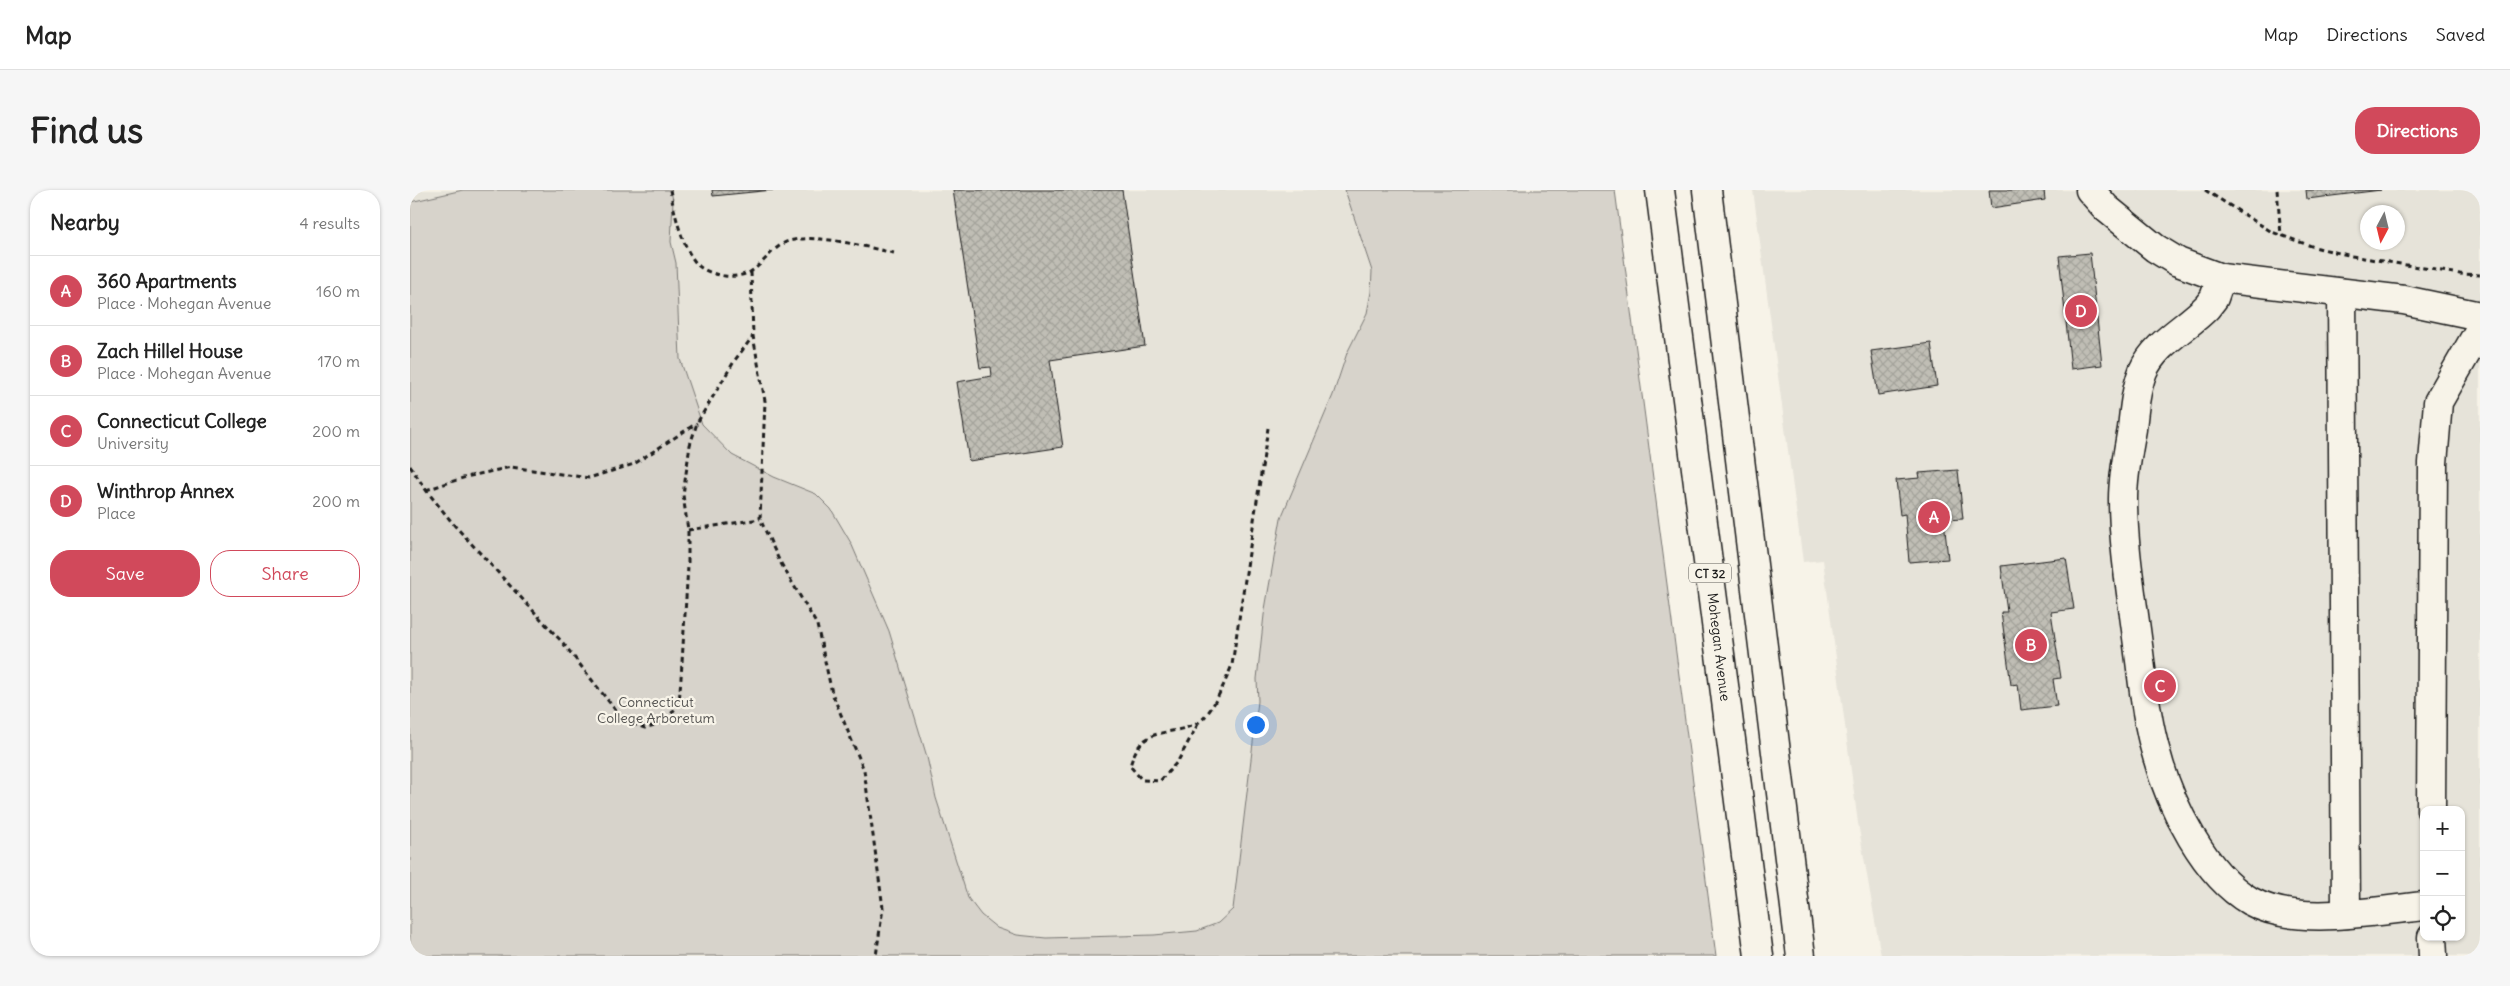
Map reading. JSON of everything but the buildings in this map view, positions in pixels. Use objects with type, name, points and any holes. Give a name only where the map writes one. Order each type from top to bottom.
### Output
[{"type":"main road","name":"Mohegan Avenue","points":[[1660,190],[1759,956]]},
{"type":"main road","name":"CT 32","points":[[1707,190],[1801,956]]},
{"type":"main road","points":[[2090,190],[2106,208],[2155,248],[2178,262],[2221,278],[2404,300],[2480,316]]},
{"type":"main road","points":[[2221,278],[2214,298],[2207,307],[2152,355],[2144,369],[2136,396],[2123,499],[2134,609],[2151,734],[2169,791],[2188,830],[2207,858],[2240,894],[2251,901],[2271,909],[2307,914],[2346,914],[2420,906]]},
{"type":"main road","points":[[2342,292],[2346,914]]},
{"type":"main road","points":[[2431,806],[2432,463],[2436,410],[2443,391],[2480,329]]},
{"type":"main road","points":[[2432,941],[2433,956]]},
{"type":"path","points":[[670,190],[673,210],[687,249],[699,267],[716,275],[734,278],[751,272],[771,252],[788,241],[816,239],[894,253]]},
{"type":"path","points":[[2205,190],[2272,232],[2281,235],[2352,256],[2460,274],[2480,274]]},
{"type":"path","points":[[2277,190],[2281,235]]},
{"type":"path","points":[[751,272],[753,336],[765,401],[760,519],[779,560],[817,625],[832,693],[864,770],[883,908],[876,956]]},
{"type":"path","points":[[410,466],[426,490],[455,526],[563,643],[624,721],[645,728],[666,721],[678,703],[688,566],[688,530],[683,494],[690,446],[697,423],[735,360],[753,336]]},
{"type":"path","points":[[426,490],[466,477],[511,467],[589,478],[634,464],[697,423]]},
{"type":"path","points":[[1198,724],[1152,736],[1135,749],[1130,766],[1142,780],[1160,782],[1178,762],[1198,724],[1222,692],[1232,665],[1268,428]]},
{"type":"path","points":[[688,530],[760,519]]},
{"type":"shaded area","points":[[410,190],[463,190],[410,202]]},
{"type":"shaded area","points":[[671,190],[1345,190],[1372,271],[1371,292],[1367,313],[1347,353],[1333,395],[1281,518],[1264,615],[1257,679],[1258,701],[1233,909],[1218,923],[1197,931],[1154,935],[1046,938],[1017,935],[997,928],[981,915],[968,898],[936,798],[927,757],[889,631],[851,543],[831,509],[817,494],[774,477],[732,455],[702,424],[680,359],[676,263],[671,242],[673,201]]},
{"type":"shaded area","points":[[1753,190],[2480,190],[2480,956],[1881,956],[1858,823],[1823,560],[1803,562]]},
{"type":"green space","name":"Connecticut College Arboretum","points":[[463,190],[671,190],[673,201],[671,242],[676,263],[680,359],[702,424],[732,455],[774,477],[816,494],[831,509],[851,543],[889,631],[927,757],[936,798],[968,898],[981,915],[997,928],[1017,935],[1046,938],[1154,935],[1197,931],[1218,923],[1233,909],[1258,701],[1257,679],[1264,615],[1281,518],[1333,395],[1347,353],[1367,313],[1371,292],[1372,271],[1345,190],[1615,190],[1716,956],[410,956],[410,202]]},
{"type":"place","name":"Winthrop Annex","points":[[2081,311]]},
{"type":"place","name":"360 Apartments","points":[[1934,517]]},
{"type":"place","name":"Zach Hillel House","points":[[2031,645]]},
{"type":"place","name":"Connecticut College","points":[[2160,686]]}]
